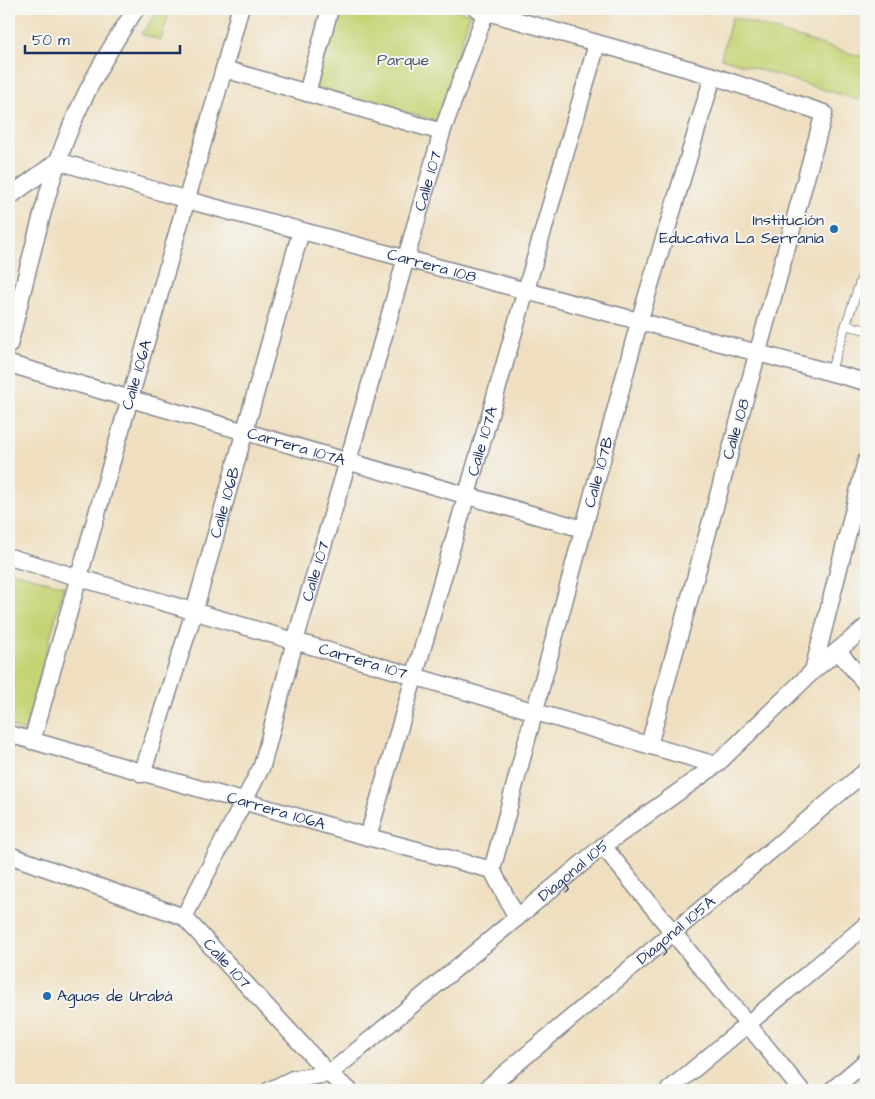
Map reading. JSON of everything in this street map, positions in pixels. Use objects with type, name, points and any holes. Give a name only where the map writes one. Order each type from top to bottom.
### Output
[{"type":"street","points":[[9,345],[58,161],[69,130],[89,87],[136,9]]},
{"type":"street","name":"Calle 106A","points":[[32,741],[240,9]]},
{"type":"street","points":[[307,93],[330,9]]},
{"type":"street","points":[[481,10],[713,76]]},
{"type":"street","name":"Calle 107","points":[[349,1090],[329,1074],[184,916],[262,766],[295,641],[405,258],[442,132],[481,10]]},
{"type":"street","name":"Calle 107A","points":[[368,838],[597,44]]},
{"type":"street","points":[[224,69],[442,132]]},
{"type":"street","name":"Calle 108","points":[[648,745],[824,113],[713,76]]},
{"type":"street","name":"Calle 107B","points":[[492,870],[640,322],[713,76]]},
{"type":"street","points":[[9,197],[58,161]]},
{"type":"street","name":"Carrera 108","points":[[58,161],[187,200],[866,382]]},
{"type":"street","name":"Calle 106B","points":[[142,774],[194,612],[301,231]]},
{"type":"street","name":"Carrera 107A","points":[[9,364],[583,528]]},
{"type":"street","points":[[814,672],[866,461]]},
{"type":"street","name":"Carrera 107","points":[[9,556],[716,765]]},
{"type":"street","name":"Diagonal 105","points":[[329,1074],[603,846],[716,765],[814,672],[866,628]]},
{"type":"street","points":[[838,651],[866,684]]},
{"type":"street","name":"Carrera 106A","points":[[9,734],[368,838],[492,870]]},
{"type":"street","name":"Diagonal 105A","points":[[485,1090],[866,772]]},
{"type":"street","points":[[603,846],[801,1090]]},
{"type":"street","points":[[9,855],[184,916]]},
{"type":"street","points":[[492,870],[517,918]]},
{"type":"street","points":[[668,1090],[866,925]]},
{"type":"street","points":[[832,1090],[866,1061]]},
{"type":"street","points":[[270,1090],[293,1079],[329,1074]]},
{"type":"lane","points":[[830,373],[866,264]]},
{"type":"lane","points":[[846,324],[866,330]]},
{"type":"green space","points":[[160,9],[170,9],[161,40],[141,34]]},
{"type":"green space","name":"Parque","points":[[337,9],[453,9],[470,14],[438,121],[315,88]]},
{"type":"green space","points":[[732,17],[866,58],[866,91],[858,100],[721,58]]},
{"type":"green space","points":[[9,571],[64,586],[25,731],[9,726]]},
{"type":"place","name":"Institución Educativa La Serranía","points":[[834,229]]},
{"type":"place","name":"Aguas de Urabá","points":[[47,996]]}]
